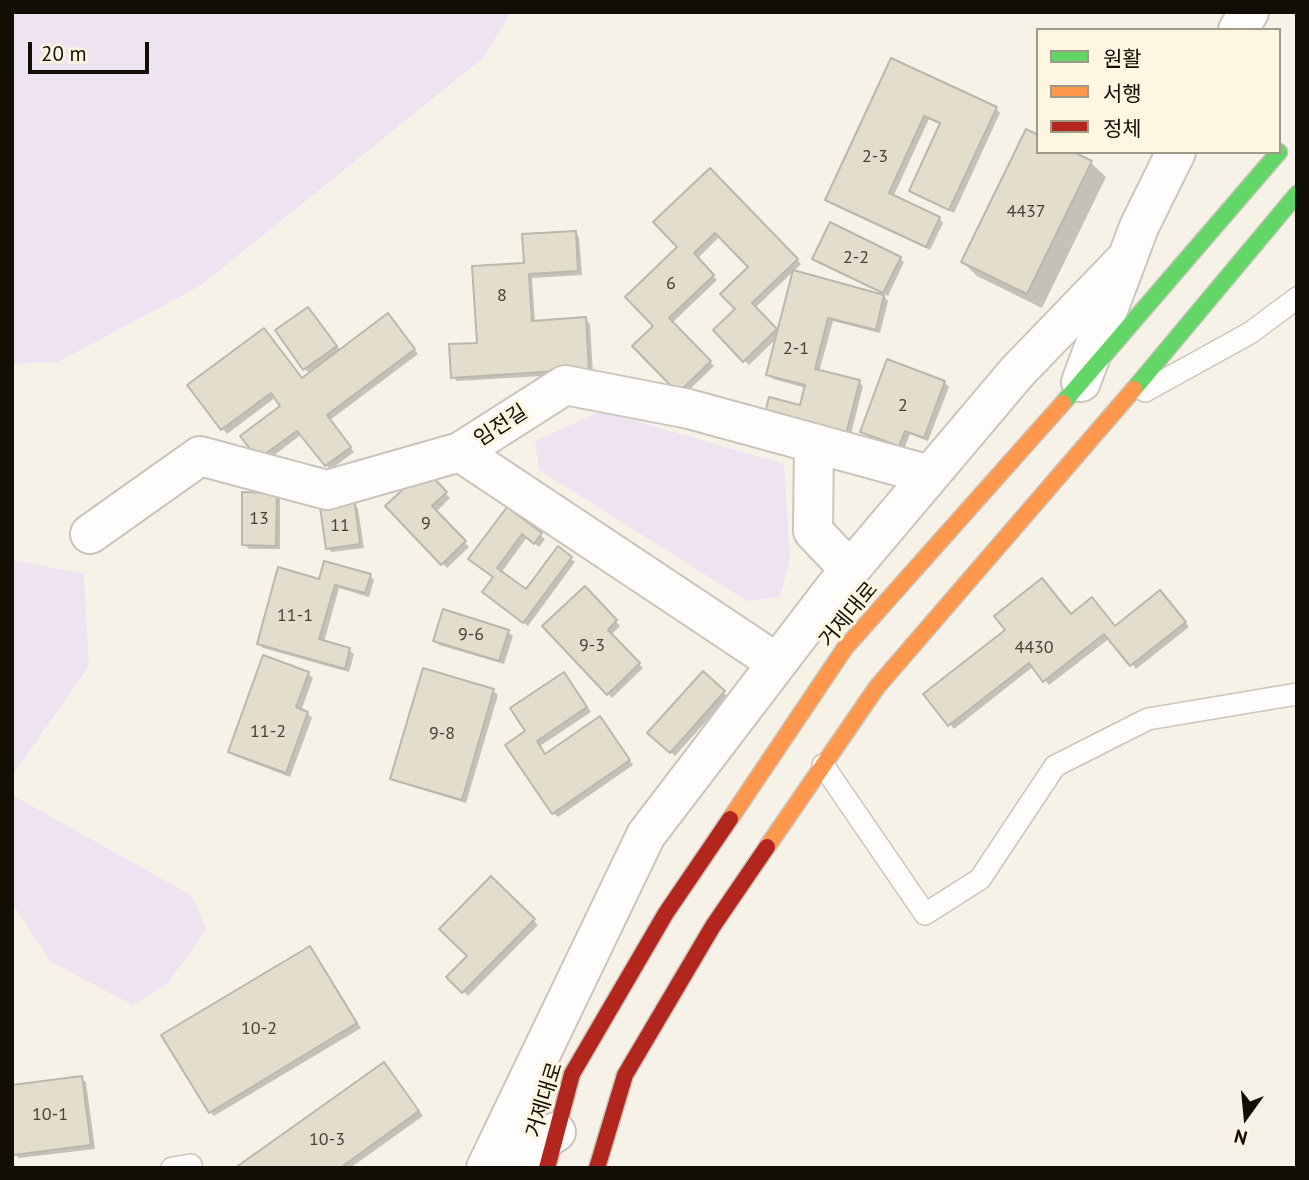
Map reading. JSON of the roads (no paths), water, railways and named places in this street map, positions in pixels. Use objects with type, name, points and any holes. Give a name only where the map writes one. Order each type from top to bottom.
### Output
[{"type":"main road","name":"거제대로","points":[[547,1168],[572,1074],[666,913],[845,649],[1080,384],[1277,154]]},
{"type":"main road","points":[[597,1168],[625,1075],[713,926],[877,687],[1121,404],[1297,194]]},
{"type":"street","points":[[1239,28],[1249,12]]},
{"type":"street","points":[[1080,384],[1139,227],[1175,154]]},
{"type":"street","points":[[486,1168],[646,835],[850,570],[1017,372],[1128,257]]},
{"type":"street","name":"임전길","points":[[90,534],[200,456],[327,490],[460,452],[565,385],[689,409],[930,475]]},
{"type":"street","points":[[814,443],[813,531],[850,570]]},
{"type":"street","points":[[460,452],[777,663]]},
{"type":"street","points":[[500,1168],[556,1132]]},
{"type":"lane","points":[[1121,404],[1250,333],[1297,298]]},
{"type":"lane","points":[[823,765],[925,914],[980,879],[1055,766],[1148,719],[1297,694]]}]
